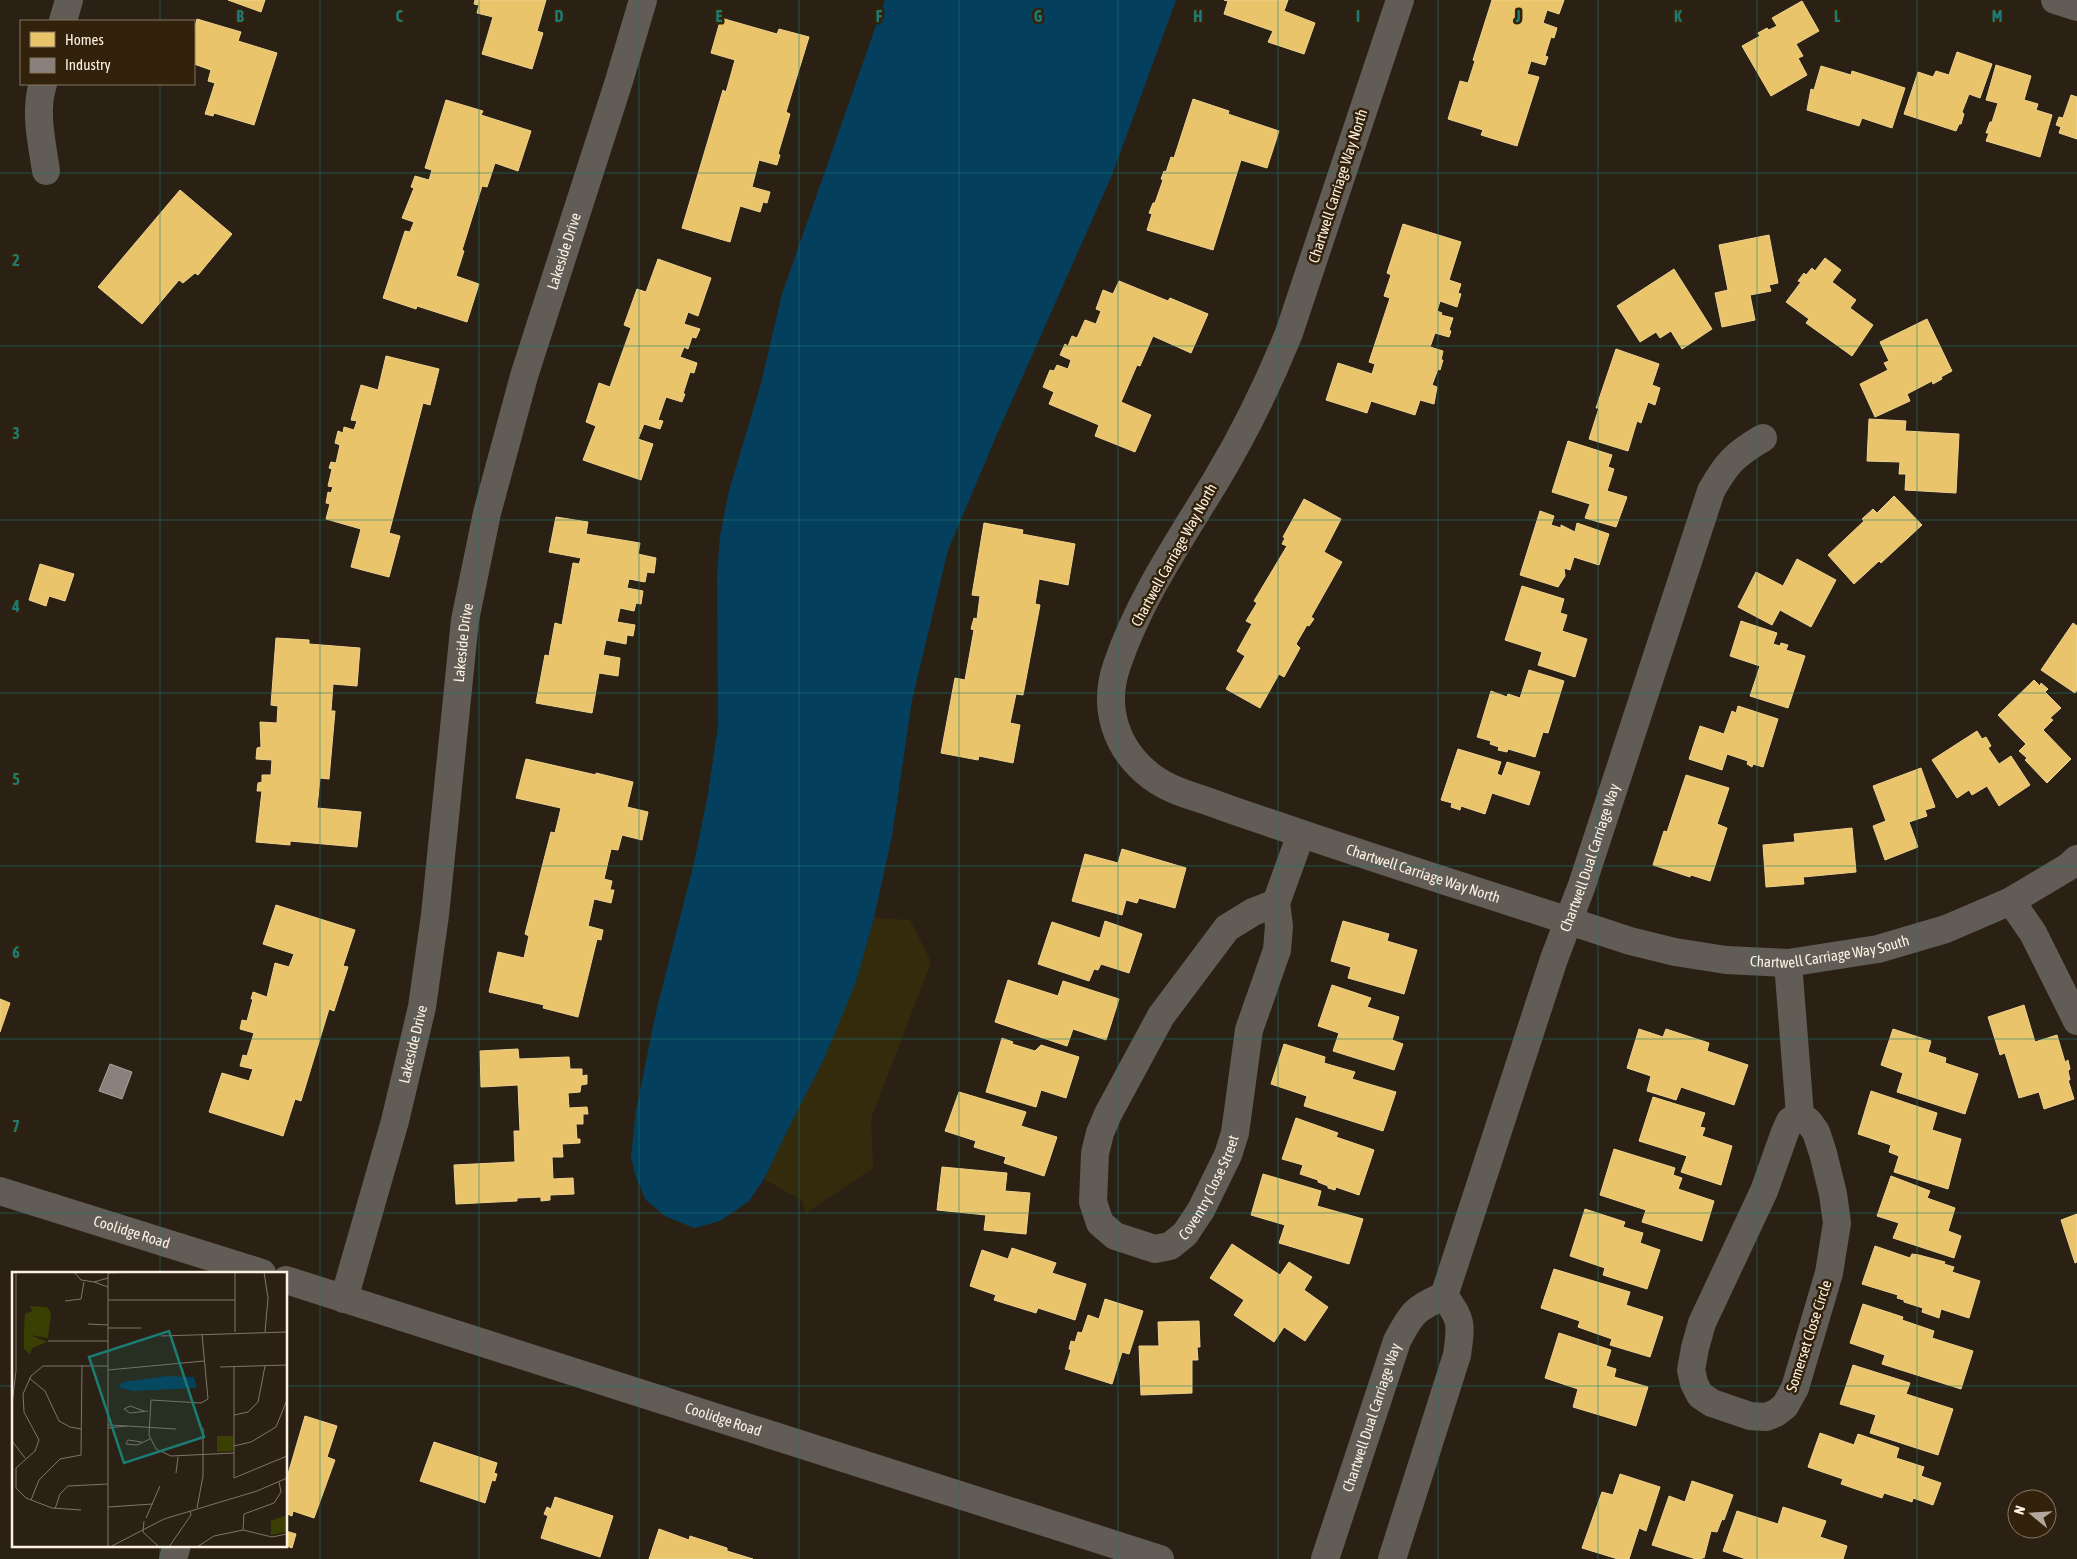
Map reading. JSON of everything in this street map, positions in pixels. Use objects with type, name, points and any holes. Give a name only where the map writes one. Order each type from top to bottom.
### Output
[{"type":"street","points":[[63,20],[69,0]]},
{"type":"street","name":"Lakeside Drive","points":[[344,1298],[395,1121],[422,1007],[435,915],[465,620],[487,513],[524,376],[620,80],[643,0]]},
{"type":"street","name":"Chartwell Carriage Way North","points":[[1400,0],[1289,333],[1254,414],[1141,608],[1116,666],[1110,693],[1112,720],[1121,742],[1133,761],[1153,778],[1176,791],[1567,920]]},
{"type":"street","points":[[2056,0],[2077,7]]},
{"type":"street","points":[[43,85],[39,126],[46,171]]},
{"type":"street","name":"Chartwell Dual Carriage Way","points":[[1325,1559],[1397,1341],[1409,1317],[1424,1304],[1444,1296],[1567,920],[1582,885],[1711,491],[1724,468],[1741,450],[1762,438]]},
{"type":"street","name":"Coventry Close Street","points":[[1276,902],[1253,912],[1227,928],[1161,1016],[1108,1114],[1100,1133],[1095,1153],[1093,1202],[1100,1223],[1115,1236],[1154,1249],[1170,1246],[1184,1234],[1201,1210],[1228,1155],[1235,1133],[1249,1030],[1277,950],[1279,926],[1276,902],[1302,834]]},
{"type":"street","name":"Chartwell Carriage Way South","points":[[1567,920],[1675,952],[1726,960],[1788,962],[1878,949],[1946,929],[2011,901],[2068,867],[2077,859]]},
{"type":"street","points":[[2011,901],[2033,933],[2077,1022]]},
{"type":"street","points":[[1788,962],[1800,1115]]},
{"type":"street","name":"Somerset Close Circle","points":[[1800,1115],[1809,1122],[1816,1132],[1824,1153],[1833,1194],[1837,1223],[1829,1273],[1795,1388],[1785,1406],[1776,1413],[1766,1417],[1750,1416],[1712,1403],[1700,1395],[1694,1383],[1691,1370],[1702,1323],[1764,1191],[1785,1132],[1790,1122],[1800,1115]]},
{"type":"street","name":"Coolidge Road","points":[[0,1190],[259,1272]]},
{"type":"street","name":"Coolidge Road","points":[[288,1281],[1160,1559]]},
{"type":"street","points":[[1392,1559],[1457,1355],[1461,1328],[1456,1312],[1444,1296]]},
{"type":"street","points":[[172,1559],[177,1546]]},
{"type":"sand","points":[[874,918],[910,920],[931,962],[871,1119],[873,1168],[806,1213],[801,1200],[764,1179],[856,982]]},
{"type":"water","points":[[885,0],[1176,0],[1112,175],[948,550],[912,700],[892,836],[874,918],[856,982],[824,1059],[764,1179],[749,1201],[720,1221],[694,1228],[665,1216],[646,1200],[636,1178],[631,1157],[636,1111],[656,1012],[694,863],[708,794],[718,726],[717,574],[720,536],[729,491],[760,387],[782,294]]},
{"type":"building: Homes","points":[[228,0],[265,0],[261,12]]},
{"type":"building: Homes","points":[[475,0],[546,0],[537,31],[543,33],[532,69],[482,54],[493,17],[477,13],[479,5],[474,4]]},
{"type":"building: Homes","points":[[1224,0],[1288,0],[1284,11],[1315,23],[1304,54],[1268,42],[1273,31],[1224,14],[1228,1]]},
{"type":"building: Homes","points":[[1492,0],[1564,0],[1559,14],[1547,10],[1543,23],[1557,28],[1554,38],[1551,37],[1545,56],[1548,57],[1545,65],[1531,61],[1527,74],[1539,77],[1517,146],[1481,135],[1483,130],[1448,119],[1460,81],[1468,83],[1475,61],[1473,60]]},
{"type":"building: Homes","points":[[1802,1],[1819,31],[1796,44],[1803,56],[1798,58],[1807,75],[1771,96],[1742,46],[1760,36],[1758,33],[1767,28],[1769,30],[1777,26],[1772,18]]},
{"type":"building: Homes","points":[[721,18],[777,34],[779,29],[809,37],[786,112],[790,114],[778,154],[780,155],[777,165],[759,160],[752,187],[770,192],[767,203],[763,202],[760,212],[740,206],[730,242],[682,228],[723,90],[726,92],[735,60],[711,53]]},
{"type":"building: Homes","points":[[197,19],[241,32],[238,41],[277,53],[254,125],[214,113],[213,116],[205,114],[215,83],[208,81],[211,70],[195,64],[195,26]]},
{"type":"building: Homes","points":[[1957,52],[1992,64],[1980,98],[1969,94],[1962,112],[1964,114],[1961,124],[1959,124],[1956,131],[1904,114],[1918,72],[1933,77],[1936,71],[1949,75]]},
{"type":"building: Homes","points":[[1996,65],[2031,76],[2024,100],[2038,104],[2036,110],[2052,115],[2040,157],[1986,141],[1989,133],[1986,133],[1998,103],[1986,100]]},
{"type":"building: Homes","points":[[1821,66],[1851,75],[1852,71],[1905,88],[1892,128],[1862,118],[1859,126],[1807,110],[1811,89],[1814,90]]},
{"type":"building: Homes","points":[[2071,95],[2077,97],[2077,139],[2059,133],[2061,127],[2056,125],[2059,117],[2063,118]]},
{"type":"building: Homes","points":[[1193,99],[1229,111],[1228,114],[1279,131],[1267,168],[1241,160],[1213,250],[1147,230],[1152,214],[1149,213],[1153,203],[1155,203],[1164,171],[1166,172],[1171,157],[1174,158]]},
{"type":"building: Homes","points":[[446,100],[483,111],[481,115],[531,131],[518,171],[495,163],[487,187],[482,186],[456,276],[479,284],[467,322],[417,306],[416,309],[383,298],[405,231],[410,232],[414,222],[402,218],[414,188],[411,187],[415,176],[429,180],[432,170],[425,168]]},
{"type":"building: Homes","points":[[180,190],[232,234],[198,275],[195,273],[183,283],[179,280],[142,324],[98,287]]},
{"type":"building: Homes","points":[[1403,224],[1461,242],[1449,280],[1461,284],[1458,293],[1461,294],[1457,307],[1440,301],[1437,311],[1442,313],[1441,315],[1453,318],[1449,337],[1435,333],[1430,347],[1443,351],[1440,370],[1438,369],[1432,385],[1437,387],[1434,404],[1420,400],[1415,415],[1371,401],[1367,413],[1326,400],[1338,363],[1372,374],[1375,364],[1369,362],[1390,298],[1384,296],[1391,275],[1387,273]]},
{"type":"building: Homes","points":[[1769,235],[1778,283],[1769,285],[1771,291],[1750,295],[1755,320],[1722,327],[1715,293],[1728,290],[1719,245]]},
{"type":"building: Homes","points":[[1825,258],[1841,270],[1832,282],[1856,300],[1850,308],[1873,325],[1852,356],[1806,323],[1809,319],[1786,302],[1801,282],[1798,281],[1804,273],[1806,275],[1812,268],[1815,271]]},
{"type":"building: Homes","points":[[658,259],[711,278],[698,316],[688,312],[684,324],[700,329],[696,338],[692,337],[688,349],[684,347],[680,357],[697,363],[694,373],[690,372],[682,402],[666,397],[658,420],[663,421],[660,429],[644,424],[638,439],[653,444],[641,480],[583,460],[596,426],[586,422],[599,383],[610,387],[631,328],[624,325],[637,289],[646,292]]},
{"type":"building: Homes","points":[[1674,269],[1712,329],[1682,349],[1671,331],[1660,338],[1656,332],[1640,342],[1617,306]]},
{"type":"building: Homes","points":[[1119,281],[1168,301],[1170,298],[1208,314],[1191,353],[1153,336],[1140,366],[1137,365],[1121,402],[1151,415],[1135,452],[1095,436],[1099,425],[1049,404],[1054,392],[1043,387],[1050,370],[1054,371],[1057,365],[1068,369],[1071,360],[1060,355],[1065,344],[1068,346],[1072,336],[1077,338],[1085,320],[1096,324],[1101,311],[1096,309],[1103,290],[1113,294]]},
{"type":"building: Homes","points":[[1927,319],[1952,371],[1933,384],[1932,381],[1907,394],[1910,401],[1875,417],[1860,384],[1888,370],[1884,363],[1889,361],[1880,342]]},
{"type":"building: Homes","points":[[1616,349],[1659,364],[1652,385],[1660,388],[1655,405],[1648,402],[1641,423],[1637,421],[1628,451],[1589,439],[1599,408],[1596,408]]},
{"type":"building: Homes","points":[[386,356],[439,369],[430,405],[423,403],[389,533],[400,536],[389,577],[351,567],[361,529],[326,519],[330,504],[326,503],[328,492],[331,493],[333,487],[328,486],[332,469],[329,468],[331,462],[336,463],[340,445],[335,443],[338,431],[343,433],[344,427],[354,430],[357,421],[351,420],[361,385],[378,390]]},
{"type":"building: Homes","points":[[1869,419],[1906,421],[1905,431],[1959,434],[1956,493],[1905,490],[1906,474],[1899,474],[1900,462],[1867,461]]},
{"type":"building: Homes","points":[[1568,441],[1612,455],[1608,467],[1614,469],[1607,491],[1627,497],[1616,527],[1585,518],[1590,504],[1552,492]]},
{"type":"building: Homes","points":[[1894,496],[1922,525],[1881,563],[1879,561],[1854,584],[1828,555],[1864,521],[1862,519],[1873,509],[1877,513]]},
{"type":"building: Homes","points":[[1304,499],[1341,519],[1324,552],[1342,562],[1311,617],[1314,619],[1309,626],[1307,625],[1296,644],[1300,648],[1284,677],[1279,674],[1260,708],[1226,689],[1245,656],[1237,651],[1252,624],[1246,621],[1257,603],[1254,601],[1287,546],[1282,544],[1285,538],[1283,537]]},
{"type":"building: Homes","points":[[1540,511],[1554,516],[1551,525],[1561,528],[1561,525],[1575,532],[1577,523],[1609,534],[1599,565],[1574,557],[1570,570],[1564,568],[1565,576],[1558,587],[1520,575]]},
{"type":"building: Homes","points":[[556,517],[588,522],[586,534],[640,543],[638,554],[656,558],[654,573],[647,572],[645,582],[629,579],[627,588],[643,591],[641,604],[636,603],[634,611],[620,608],[617,622],[635,625],[633,636],[627,635],[626,644],[606,640],[603,655],[620,658],[618,676],[599,673],[592,713],[536,703],[545,655],[549,656],[555,623],[562,625],[573,563],[579,564],[581,558],[549,552]]},
{"type":"building: Homes","points":[[984,523],[1023,530],[1022,534],[1075,544],[1068,585],[1039,579],[1035,604],[1040,605],[1023,695],[1016,694],[1010,723],[1020,725],[1013,763],[979,756],[978,760],[941,753],[955,678],[965,680],[974,630],[971,629],[974,618],[977,619],[980,596],[972,595]]},
{"type":"building: Homes","points":[[1797,559],[1836,580],[1811,627],[1780,610],[1772,625],[1738,607],[1756,572],[1783,586]]},
{"type":"building: Homes","points":[[40,564],[74,574],[65,601],[49,596],[46,606],[29,600]]},
{"type":"building: Homes","points":[[1522,586],[1564,599],[1560,613],[1567,615],[1562,631],[1587,639],[1575,677],[1538,665],[1542,652],[1505,640]]},
{"type":"building: Homes","points":[[1741,621],[1777,633],[1773,644],[1780,646],[1781,643],[1788,645],[1786,650],[1805,656],[1788,708],[1750,696],[1760,666],[1730,656]]},
{"type":"building: Homes","points":[[2073,623],[2077,626],[2077,690],[2075,693],[2041,670]]},
{"type":"building: Homes","points":[[276,638],[309,640],[309,644],[360,648],[357,686],[333,684],[331,711],[335,711],[329,779],[320,778],[317,808],[361,812],[357,847],[290,841],[290,845],[256,842],[262,791],[257,791],[258,783],[262,782],[262,775],[271,775],[272,760],[256,759],[257,748],[261,747],[260,722],[277,723],[278,706],[271,705]]},
{"type":"building: Homes","points":[[1529,670],[1564,681],[1548,733],[1543,732],[1535,757],[1508,749],[1507,752],[1498,750],[1499,747],[1490,744],[1491,741],[1477,737],[1491,691],[1507,697],[1508,694],[1520,698]]},
{"type":"building: Homes","points":[[2034,680],[2040,686],[2041,683],[2048,689],[2045,692],[2061,708],[2050,718],[2053,720],[2043,730],[2071,759],[2047,783],[2019,751],[2026,744],[1998,715]]},
{"type":"building: Homes","points":[[1738,706],[1778,719],[1763,767],[1753,764],[1752,767],[1747,764],[1748,761],[1727,754],[1722,770],[1689,759],[1700,726],[1724,734],[1732,711],[1736,713]]},
{"type":"building: Homes","points":[[1977,731],[1982,739],[1986,737],[1991,746],[1988,748],[1999,764],[2011,756],[2030,785],[1999,806],[1987,786],[1972,795],[1969,790],[1957,798],[1932,760]]},
{"type":"building: Homes","points":[[1458,749],[1501,762],[1497,774],[1502,776],[1507,762],[1540,772],[1529,805],[1492,793],[1485,814],[1461,806],[1460,810],[1451,807],[1452,803],[1441,800]]},
{"type":"building: Homes","points":[[526,759],[633,782],[627,807],[648,812],[642,840],[622,835],[618,850],[611,849],[604,879],[612,881],[610,890],[614,890],[611,903],[594,899],[588,926],[603,930],[601,940],[597,939],[578,1017],[543,1008],[544,1005],[489,992],[498,952],[524,958],[529,936],[525,934],[551,832],[555,833],[561,808],[516,798]]},
{"type":"building: Homes","points":[[1921,768],[1935,807],[1925,810],[1927,816],[1909,822],[1918,847],[1885,860],[1873,826],[1886,821],[1873,786]]},
{"type":"building: Homes","points":[[1686,775],[1729,788],[1717,824],[1727,828],[1710,881],[1691,875],[1690,877],[1653,865],[1664,831],[1667,832]]},
{"type":"building: Homes","points":[[1852,828],[1856,872],[1803,877],[1804,884],[1766,887],[1763,845],[1795,842],[1794,834]]},
{"type":"building: Homes","points":[[1122,849],[1186,868],[1175,908],[1139,898],[1137,903],[1126,900],[1122,915],[1072,901],[1085,854],[1118,863]]},
{"type":"building: Homes","points":[[276,905],[355,930],[343,966],[348,967],[334,1011],[329,1009],[301,1101],[295,1099],[283,1136],[209,1112],[222,1073],[249,1081],[253,1069],[240,1066],[243,1055],[247,1056],[254,1033],[240,1029],[242,1020],[247,1021],[253,992],[267,997],[275,963],[289,967],[294,954],[263,944]]},
{"type":"building: Homes","points":[[1105,921],[1142,934],[1129,973],[1101,964],[1098,970],[1094,969],[1089,981],[1038,964],[1052,922],[1100,938]]},
{"type":"building: Homes","points":[[1343,921],[1389,934],[1387,941],[1417,950],[1404,994],[1348,978],[1351,967],[1331,961]]},
{"type":"building: Homes","points":[[1008,980],[1058,996],[1063,981],[1119,999],[1106,1040],[1073,1029],[1067,1046],[995,1022]]},
{"type":"building: Homes","points":[[1332,985],[1371,998],[1367,1007],[1399,1017],[1392,1040],[1403,1044],[1394,1070],[1333,1051],[1339,1033],[1318,1026]]},
{"type":"building: Homes","points":[[0,999],[10,1003],[0,1032]]},
{"type":"building: Homes","points":[[2024,1005],[2035,1042],[2057,1035],[2065,1062],[2068,1060],[2070,1080],[2068,1080],[2074,1099],[2044,1109],[2039,1092],[2019,1098],[2005,1053],[2000,1055],[1988,1017]]},
{"type":"building: Homes","points":[[1639,1029],[1663,1037],[1666,1029],[1709,1043],[1707,1051],[1748,1065],[1734,1105],[1681,1087],[1676,1100],[1647,1091],[1651,1076],[1627,1068]]},
{"type":"building: Homes","points":[[1893,1029],[1931,1041],[1928,1052],[1946,1058],[1945,1063],[1978,1074],[1965,1114],[1897,1092],[1903,1073],[1881,1065]]},
{"type":"building: Homes","points":[[1002,1038],[1013,1042],[1012,1044],[1035,1051],[1041,1045],[1079,1057],[1066,1098],[1041,1090],[1036,1107],[986,1092]]},
{"type":"building: Homes","points":[[1284,1044],[1325,1057],[1324,1063],[1355,1072],[1352,1079],[1396,1092],[1383,1131],[1304,1106],[1307,1096],[1271,1084]]},
{"type":"building: Homes","points":[[518,1049],[519,1059],[569,1057],[570,1069],[582,1069],[582,1076],[587,1075],[587,1084],[581,1085],[580,1092],[568,1093],[569,1108],[587,1107],[588,1114],[583,1114],[583,1124],[576,1124],[577,1139],[580,1139],[580,1143],[562,1144],[563,1157],[552,1157],[553,1179],[573,1178],[574,1194],[550,1195],[550,1200],[541,1201],[541,1197],[517,1198],[517,1201],[456,1204],[454,1165],[515,1162],[514,1131],[520,1131],[518,1085],[481,1087],[480,1051]]},
{"type":"building: Homes","points":[[1871,1091],[1937,1113],[1932,1130],[1961,1139],[1948,1189],[1894,1172],[1899,1156],[1889,1152],[1891,1145],[1858,1134]]},
{"type":"building: Homes","points":[[959,1092],[1026,1112],[1021,1126],[1057,1137],[1044,1176],[1004,1163],[1006,1157],[974,1147],[976,1141],[945,1131]]},
{"type":"building: Homes","points":[[1653,1097],[1705,1113],[1700,1127],[1705,1128],[1702,1136],[1732,1146],[1721,1185],[1681,1172],[1687,1156],[1639,1141]]},
{"type":"building: Homes","points":[[1296,1118],[1338,1133],[1336,1137],[1374,1150],[1359,1195],[1336,1187],[1335,1190],[1328,1188],[1328,1186],[1318,1182],[1318,1180],[1300,1174],[1303,1165],[1282,1159]]},
{"type":"building: Homes","points":[[1614,1149],[1675,1168],[1673,1175],[1682,1178],[1678,1189],[1714,1201],[1702,1241],[1642,1222],[1646,1210],[1600,1195]]},
{"type":"building: Homes","points":[[942,1167],[1007,1173],[1005,1191],[1030,1193],[1026,1234],[984,1230],[986,1215],[937,1210]]},
{"type":"building: Homes","points":[[1263,1174],[1321,1191],[1317,1206],[1363,1219],[1349,1264],[1279,1243],[1285,1225],[1251,1215]]},
{"type":"building: Homes","points":[[1891,1176],[1930,1191],[1927,1198],[1955,1208],[1948,1231],[1961,1236],[1954,1258],[1893,1238],[1899,1223],[1877,1216]]},
{"type":"building: Homes","points":[[1585,1209],[1625,1222],[1623,1227],[1643,1233],[1640,1243],[1660,1250],[1647,1289],[1603,1275],[1605,1268],[1570,1256]]},
{"type":"building: Homes","points":[[2077,1214],[2077,1262],[2075,1263],[2061,1220]]},
{"type":"building: Homes","points":[[1232,1244],[1280,1275],[1289,1262],[1312,1277],[1304,1290],[1328,1307],[1305,1341],[1284,1327],[1274,1342],[1234,1315],[1244,1300],[1210,1278]]},
{"type":"building: Homes","points":[[1875,1246],[1910,1258],[1912,1254],[1945,1262],[1944,1264],[1954,1267],[1952,1272],[1980,1281],[1969,1318],[1941,1309],[1939,1318],[1922,1312],[1923,1308],[1904,1302],[1904,1300],[1897,1298],[1898,1295],[1862,1284]]},
{"type":"building: Homes","points":[[1012,1248],[1056,1263],[1052,1273],[1086,1284],[1075,1320],[1038,1308],[1036,1313],[994,1300],[996,1295],[970,1286],[982,1250],[1008,1259]]},
{"type":"building: Homes","points":[[1554,1269],[1630,1292],[1626,1305],[1663,1317],[1650,1357],[1610,1345],[1612,1339],[1578,1327],[1580,1321],[1541,1308]]},
{"type":"building: Homes","points":[[1105,1299],[1143,1311],[1129,1354],[1122,1352],[1112,1384],[1065,1369],[1071,1350],[1069,1349],[1071,1341],[1075,1342],[1078,1332],[1082,1333],[1088,1315],[1099,1319]]},
{"type":"building: Homes","points":[[1863,1304],[1903,1317],[1902,1320],[1934,1331],[1932,1338],[1973,1351],[1961,1389],[1882,1364],[1885,1355],[1850,1343]]},
{"type":"building: Homes","points":[[1199,1321],[1200,1347],[1197,1347],[1198,1360],[1192,1360],[1192,1393],[1141,1395],[1139,1346],[1159,1346],[1158,1322]]},
{"type":"building: Homes","points":[[1559,1333],[1611,1350],[1606,1366],[1616,1369],[1614,1377],[1648,1387],[1636,1426],[1573,1407],[1578,1389],[1545,1378]]},
{"type":"building: Homes","points":[[1853,1365],[1910,1383],[1906,1394],[1953,1409],[1938,1455],[1870,1433],[1876,1415],[1840,1404]]},
{"type":"building: Homes","points":[[305,1416],[337,1426],[327,1457],[335,1460],[314,1518],[293,1511],[292,1516],[288,1514],[288,1474]]},
{"type":"building: Homes","points":[[1820,1433],[1854,1445],[1858,1434],[1899,1448],[1896,1458],[1924,1467],[1921,1476],[1941,1483],[1933,1505],[1913,1498],[1912,1502],[1884,1493],[1882,1498],[1841,1484],[1843,1479],[1808,1467]]},
{"type":"building: Homes","points":[[434,1442],[497,1463],[494,1473],[497,1474],[495,1481],[492,1480],[485,1503],[420,1481]]},
{"type":"building: Homes","points":[[1620,1474],[1660,1487],[1646,1531],[1639,1528],[1629,1559],[1618,1559],[1582,1548],[1602,1492],[1613,1495]]},
{"type":"building: Homes","points":[[1692,1481],[1733,1495],[1724,1520],[1722,1519],[1717,1532],[1711,1531],[1704,1558],[1702,1557],[1702,1559],[1696,1559],[1652,1545],[1669,1496],[1685,1502]]},
{"type":"building: Homes","points":[[555,1497],[613,1516],[600,1557],[541,1538],[548,1516],[544,1514],[547,1507],[551,1509]]},
{"type":"building: Homes","points":[[1783,1507],[1826,1521],[1820,1537],[1847,1546],[1843,1559],[1746,1559],[1723,1551],[1737,1511],[1778,1524]]},
{"type":"building: Homes","points":[[659,1529],[689,1540],[690,1536],[753,1559],[649,1559]]},
{"type":"building: Homes","points":[[288,1532],[296,1534],[292,1548],[287,1546]]},
{"type":"building: Industry","points":[[110,1064],[132,1072],[122,1099],[99,1091]]}]
